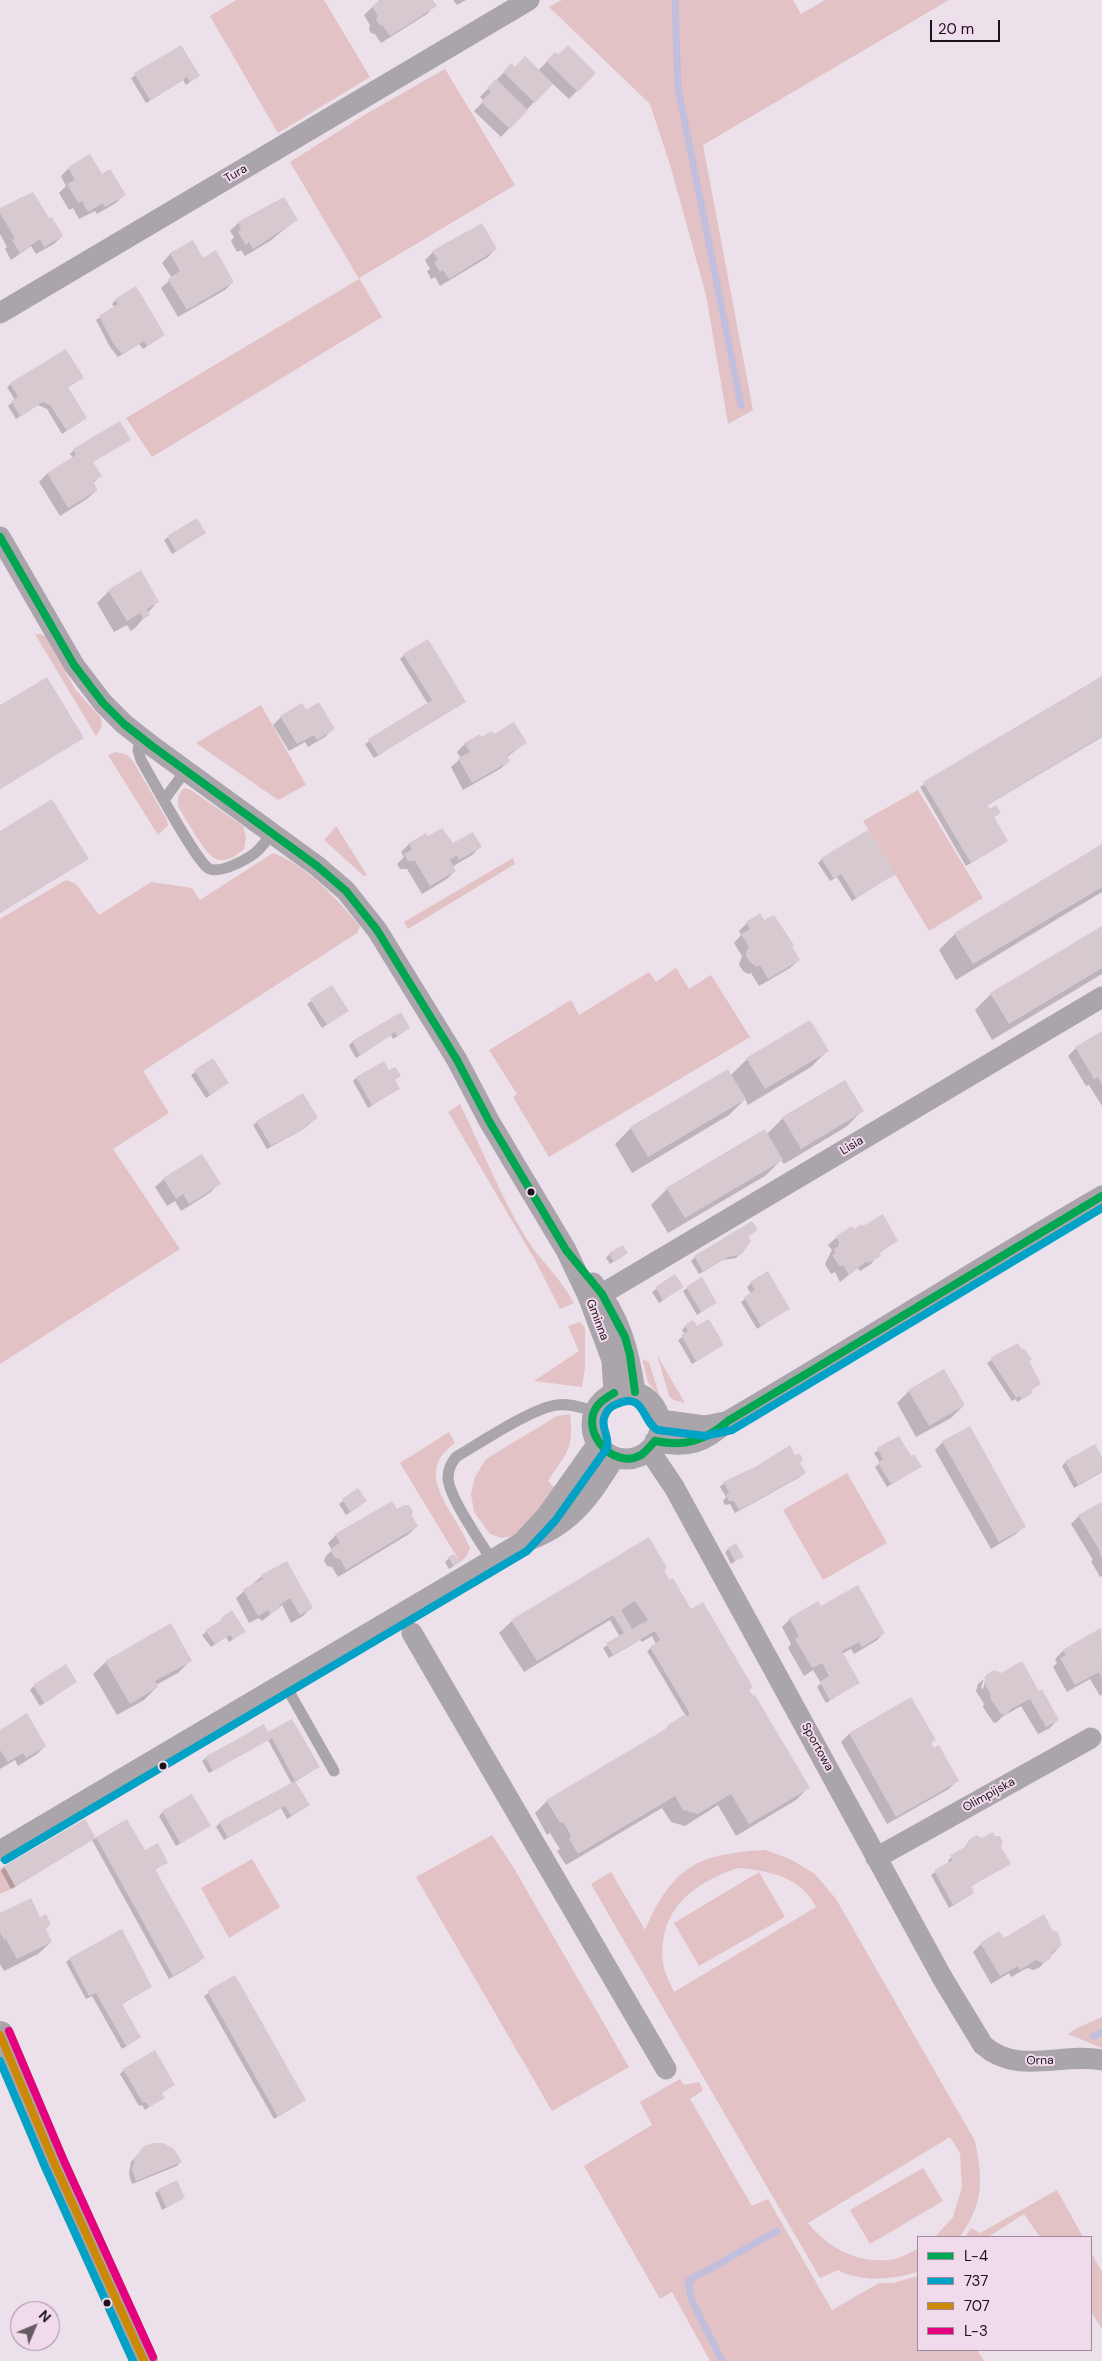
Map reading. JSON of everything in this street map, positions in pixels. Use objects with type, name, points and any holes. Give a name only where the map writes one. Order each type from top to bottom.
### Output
[{"type":"main road","points":[[0,2035],[61,2178],[144,2361]]},
{"type":"street","name":"Tura","points":[[0,313],[530,0]]},
{"type":"street","name":"Gminna","points":[[0,537],[86,682],[103,702],[141,737],[317,866],[346,891],[377,930],[457,1060],[489,1121],[566,1250],[588,1296],[612,1360],[614,1393]]},
{"type":"street","name":"Lisia","points":[[602,1294],[1102,997]]},
{"type":"street","points":[[652,1446],[689,1444],[707,1439],[728,1421],[914,1311],[1008,1251],[1102,1196]]},
{"type":"street","name":"Gminna","points":[[566,1250],[602,1294],[624,1337],[630,1356],[635,1392]]},
{"type":"street","points":[[635,1392],[650,1401],[657,1410],[660,1420],[659,1432],[652,1446],[640,1456],[628,1458],[606,1450],[592,1427],[595,1411],[602,1400],[614,1393],[635,1392]]},
{"type":"street","points":[[660,1420],[705,1426],[728,1421]]},
{"type":"street","name":"Sportowa","points":[[652,1446],[876,1858],[943,1979],[983,2045]]},
{"type":"street","points":[[0,1851],[521,1544],[544,1536],[559,1527],[588,1498],[606,1450]]},
{"type":"street","points":[[412,1633],[666,2069]]},
{"type":"street","name":"Olimpijska","points":[[876,1858],[1096,1734]]},
{"type":"street","name":"Orna","points":[[983,2045],[992,2053],[1019,2062],[1102,2060]]},
{"type":"lane","points":[[141,737],[138,750],[141,760],[196,852],[209,868],[218,870],[242,862],[255,853],[272,833]]},
{"type":"lane","points":[[164,800],[186,770]]},
{"type":"lane","points":[[492,1561],[453,1496],[448,1479],[450,1466],[456,1457],[536,1411],[556,1405],[569,1405],[595,1411]]},
{"type":"lane","points":[[286,1682],[292,1697],[334,1771]]},
{"type":"shaded area","points":[[236,0],[324,0],[370,77],[278,133],[210,16]]},
{"type":"shaded area","points":[[562,0],[793,0],[801,14],[825,0],[949,0],[703,145],[753,410],[728,424],[706,295],[671,168],[650,104],[549,7]]},
{"type":"shaded area","points":[[445,69],[515,185],[359,278],[382,317],[152,457],[126,418],[359,279],[290,162],[366,114]]},
{"type":"shaded area","points":[[35,634],[41,634],[46,637],[75,689],[101,718],[102,726],[96,736]]},
{"type":"shaded area","points":[[261,705],[306,785],[278,800],[196,743]]},
{"type":"shaded area","points":[[116,752],[127,755],[133,761],[167,820],[168,825],[158,835],[108,755]]},
{"type":"shaded area","points":[[184,788],[191,790],[243,826],[246,837],[244,849],[226,860],[219,860],[208,853],[179,808],[178,797]]},
{"type":"shaded area","points":[[918,790],[983,898],[929,931],[863,821]]},
{"type":"shaded area","points":[[336,826],[367,875],[364,876],[324,840]]},
{"type":"shaded area","points":[[273,853],[297,865],[321,884],[360,926],[357,933],[143,1071],[169,1113],[113,1149],[180,1249],[0,1364],[0,919],[66,880],[76,884],[99,915],[151,882],[192,888],[200,900]]},
{"type":"shaded area","points":[[513,858],[515,864],[408,929],[404,922]]},
{"type":"shaded area","points":[[676,968],[689,989],[711,975],[750,1037],[549,1157],[513,1097],[517,1094],[489,1050],[571,1000],[579,1015],[649,972],[656,982]]},
{"type":"shaded area","points":[[460,1104],[499,1189],[526,1238],[563,1285],[574,1303],[560,1309],[535,1260],[448,1112]]},
{"type":"shaded area","points":[[580,1322],[585,1328],[585,1368],[582,1387],[534,1381],[579,1351],[568,1326]]},
{"type":"shaded area","points":[[657,1355],[685,1403],[673,1400],[669,1396]]},
{"type":"shaded area","points":[[642,1359],[649,1362],[660,1397],[648,1382]]},
{"type":"shaded area","points":[[570,1414],[571,1435],[568,1450],[548,1481],[556,1489],[531,1521],[514,1536],[502,1538],[490,1534],[474,1512],[471,1494],[475,1477],[486,1459],[557,1416]]},
{"type":"shaded area","points":[[449,1432],[455,1443],[442,1455],[437,1468],[437,1481],[441,1494],[470,1548],[466,1557],[460,1562],[400,1463]]},
{"type":"shaded area","points":[[847,1473],[887,1543],[823,1580],[783,1510]]},
{"type":"shaded area","points":[[492,1835],[512,1865],[629,2067],[552,2111],[416,1877]]},
{"type":"shaded area","points":[[765,1850],[790,1859],[815,1874],[836,1899],[975,2141],[980,2191],[974,2213],[961,2236],[936,2236],[953,2217],[962,2187],[960,2153],[950,2137],[808,2223],[834,2246],[844,2252],[866,2259],[889,2260],[904,2256],[917,2250],[917,2272],[888,2278],[867,2278],[857,2277],[838,2270],[820,2278],[591,1884],[611,1872],[645,1930],[655,1908],[677,1878],[705,1860],[722,1855]],"holes":[[[738,1868],[772,1873],[792,1882],[801,1888],[816,1907],[674,1992],[663,1962],[663,1944],[666,1927],[673,1913],[693,1891],[722,1874]]]},
{"type":"shaded area","points":[[252,1859],[280,1907],[229,1938],[201,1888]]},
{"type":"shaded area","points":[[4,1866],[16,1887],[0,1894],[0,1869]]},
{"type":"shaded area","points":[[759,1872],[785,1917],[699,1966],[674,1923]]},
{"type":"shaded area","points":[[1102,2017],[1102,2048],[1068,2034],[1077,2028]]},
{"type":"shaded area","points":[[680,2079],[684,2085],[699,2082],[703,2090],[690,2099],[752,2206],[768,2199],[832,2310],[879,2283],[893,2283],[917,2276],[917,2351],[978,2351],[984,2361],[710,2361],[672,2292],[660,2299],[584,2166],[652,2125],[640,2102]]},
{"type":"shaded area","points":[[923,2168],[943,2201],[870,2244],[850,2210]]},
{"type":"shaded area","points":[[1057,2190],[1082,2236],[1039,2236],[1024,2214],[990,2236],[966,2236],[971,2228],[980,2233]]},
{"type":"shaded area","points":[[1092,2254],[1102,2272],[1102,2329],[1092,2314]]},
{"type":"building","points":[[382,0],[433,0],[437,6],[390,36],[376,20],[378,16],[372,6]]},
{"type":"building","points":[[181,45],[200,76],[190,82],[187,77],[150,100],[134,73]]},
{"type":"building","points":[[568,45],[596,73],[578,92],[546,61],[555,52],[558,55]]},
{"type":"building","points":[[525,56],[553,84],[535,103],[503,72],[511,63],[515,67]]},
{"type":"building","points":[[496,79],[528,110],[510,129],[481,102],[491,92],[487,88]]},
{"type":"building","points":[[90,154],[102,174],[110,169],[126,195],[105,207],[103,203],[88,212],[82,201],[78,203],[67,184],[75,180],[68,167]]},
{"type":"building","points":[[33,192],[49,218],[52,217],[63,236],[44,247],[40,239],[20,253],[12,240],[15,238],[0,213],[0,208]]},
{"type":"building","points":[[284,197],[298,220],[253,249],[249,242],[246,245],[238,232],[241,229],[238,222]]},
{"type":"building","points":[[482,223],[497,249],[449,279],[443,270],[440,272],[434,262],[438,260],[432,251]]},
{"type":"building","points":[[193,240],[203,258],[216,250],[234,282],[187,310],[168,279],[180,271],[170,253]]},
{"type":"building","points":[[136,286],[165,335],[147,346],[144,341],[122,354],[113,343],[99,316],[118,304],[115,299]]},
{"type":"building","points":[[66,349],[84,378],[68,387],[87,418],[67,431],[50,405],[43,402],[20,416],[11,401],[18,397],[10,383]]},
{"type":"building","points":[[120,421],[131,440],[93,462],[102,476],[93,481],[98,490],[68,508],[47,473],[76,455],[73,449]]},
{"type":"building","points":[[197,518],[206,533],[176,551],[167,536]]},
{"type":"building","points":[[141,570],[159,602],[147,609],[150,615],[143,619],[140,613],[127,621],[108,590]]},
{"type":"building","points":[[428,639],[466,702],[378,755],[368,739],[432,700],[403,654]]},
{"type":"building","points":[[1102,676],[1102,736],[987,805],[990,809],[996,805],[1001,813],[994,817],[1008,841],[971,863],[923,782]]},
{"type":"building","points":[[47,677],[84,738],[0,789],[0,705]]},
{"type":"building","points":[[319,702],[335,729],[317,740],[314,735],[297,744],[280,716],[302,703],[306,710]]},
{"type":"building","points":[[514,722],[527,743],[507,755],[510,761],[472,783],[458,758],[470,752],[464,743],[480,734],[481,737],[492,731],[494,734]]},
{"type":"building","points":[[52,799],[89,859],[0,913],[0,831]]},
{"type":"building","points":[[442,828],[453,843],[473,832],[482,847],[459,860],[457,855],[450,860],[456,871],[430,886],[415,861],[408,861],[404,854],[412,850],[409,843],[426,833],[428,836]]},
{"type":"building","points":[[868,830],[896,874],[856,898],[841,874],[834,879],[821,858]]},
{"type":"building","points":[[1102,844],[1102,887],[973,964],[954,933]]},
{"type":"building","points":[[760,913],[764,920],[774,915],[794,945],[792,946],[800,960],[768,979],[760,965],[757,967],[746,956],[749,947],[741,934],[750,929],[746,922]]},
{"type":"building","points":[[1102,926],[1102,968],[1009,1024],[990,993]]},
{"type":"building","points":[[332,985],[349,1011],[327,1025],[310,999]]},
{"type":"building","points":[[401,1012],[410,1028],[397,1036],[395,1032],[360,1055],[352,1041]]},
{"type":"building","points":[[810,1020],[829,1051],[765,1089],[746,1058]]},
{"type":"building","points":[[1102,1031],[1102,1085],[1098,1077],[1094,1079],[1075,1047]]},
{"type":"building","points":[[213,1058],[229,1083],[210,1095],[194,1070]]},
{"type":"building","points":[[384,1061],[389,1070],[395,1067],[401,1076],[395,1080],[400,1089],[372,1105],[356,1077]]},
{"type":"building","points":[[728,1069],[746,1099],[648,1157],[630,1127]]},
{"type":"building","points":[[845,1080],[864,1111],[801,1149],[782,1117]]},
{"type":"building","points":[[303,1093],[318,1118],[306,1125],[307,1127],[271,1146],[256,1121]]},
{"type":"building","points":[[765,1129],[783,1160],[685,1218],[666,1188]]},
{"type":"building","points":[[202,1154],[221,1184],[189,1204],[183,1194],[176,1199],[163,1178]]},
{"type":"building","points":[[883,1214],[898,1241],[879,1252],[881,1256],[868,1263],[867,1261],[849,1275],[843,1265],[840,1267],[832,1255],[835,1253],[834,1249],[838,1247],[839,1242],[836,1236],[852,1226],[854,1229],[862,1224],[863,1226]]},
{"type":"building","points":[[752,1221],[758,1230],[748,1236],[751,1241],[741,1255],[728,1257],[703,1271],[694,1256]]},
{"type":"building","points":[[623,1245],[628,1253],[614,1262],[609,1253]]},
{"type":"building","points":[[768,1271],[790,1309],[761,1326],[744,1297],[755,1290],[750,1282]]},
{"type":"building","points":[[675,1274],[684,1287],[663,1300],[655,1287]]},
{"type":"building","points":[[702,1277],[717,1303],[701,1312],[686,1287]]},
{"type":"building","points":[[709,1319],[724,1345],[696,1361],[681,1335],[688,1331],[685,1325],[693,1320],[697,1326]]},
{"type":"building","points":[[1018,1343],[1032,1360],[1029,1361],[1041,1384],[1031,1390],[1033,1393],[1021,1399],[1020,1396],[1016,1398],[990,1358]]},
{"type":"building","points":[[944,1369],[965,1405],[929,1426],[908,1390]]},
{"type":"building","points":[[970,1426],[1026,1527],[999,1542],[942,1441]]},
{"type":"building","points":[[899,1436],[911,1456],[914,1454],[922,1467],[891,1484],[878,1463],[883,1459],[877,1448]]},
{"type":"building","points":[[1095,1444],[1102,1457],[1102,1471],[1078,1485],[1065,1461]]},
{"type":"building","points":[[790,1445],[795,1455],[800,1454],[803,1459],[800,1463],[806,1473],[739,1510],[734,1501],[729,1501],[726,1496],[729,1492],[723,1482],[757,1466]]},
{"type":"building","points":[[358,1488],[367,1501],[350,1512],[342,1499]]},
{"type":"building","points":[[392,1501],[397,1509],[404,1505],[409,1505],[413,1511],[412,1516],[418,1526],[346,1570],[340,1559],[335,1558],[331,1552],[333,1547],[340,1543],[335,1534]]},
{"type":"building","points":[[1102,1502],[1102,1558],[1100,1551],[1078,1515]]},
{"type":"building","points":[[649,1537],[667,1568],[664,1571],[670,1580],[673,1578],[691,1609],[703,1602],[753,1687],[749,1690],[753,1696],[755,1695],[810,1788],[749,1824],[731,1794],[698,1814],[683,1810],[675,1796],[578,1854],[569,1838],[571,1836],[568,1830],[563,1822],[560,1823],[546,1800],[669,1727],[668,1725],[684,1715],[685,1717],[690,1714],[650,1647],[660,1640],[655,1631],[613,1655],[606,1643],[624,1633],[613,1615],[537,1661],[511,1620]],"holes":[[[635,1601],[648,1620],[632,1629],[621,1610]]]},
{"type":"building","points":[[736,1543],[744,1557],[735,1561],[728,1548]]},
{"type":"building","points":[[454,1554],[460,1562],[454,1566],[448,1557]]},
{"type":"building","points":[[287,1561],[313,1608],[300,1615],[290,1598],[279,1605],[280,1608],[270,1614],[268,1610],[258,1616],[243,1589],[263,1579],[261,1575]]},
{"type":"building","points":[[858,1585],[885,1633],[862,1647],[859,1642],[842,1651],[860,1683],[830,1700],[820,1682],[829,1676],[822,1663],[812,1668],[795,1639],[799,1636],[789,1618],[818,1601],[821,1606]]},
{"type":"building","points":[[232,1610],[246,1632],[233,1639],[230,1635],[215,1644],[205,1630],[222,1620],[221,1618]]},
{"type":"building","points":[[171,1623],[192,1661],[155,1681],[158,1687],[130,1704],[105,1661]]},
{"type":"building","points":[[1101,1628],[1102,1678],[1099,1672],[1075,1685],[1060,1658],[1066,1655],[1062,1650]]},
{"type":"building","points":[[1022,1661],[1039,1691],[1042,1689],[1059,1720],[1046,1727],[1030,1699],[1011,1709],[1006,1715],[1001,1714],[990,1698],[991,1695],[984,1683],[986,1675],[994,1670],[1001,1673]]},
{"type":"building","points":[[66,1664],[77,1682],[44,1703],[33,1685]]},
{"type":"building","points":[[911,1697],[936,1740],[931,1743],[934,1748],[939,1745],[959,1781],[896,1817],[849,1733]]},
{"type":"building","points":[[27,1713],[46,1746],[26,1758],[23,1753],[8,1762],[0,1750],[0,1730]]},
{"type":"building","points":[[292,1719],[320,1767],[295,1781],[272,1738],[213,1771],[205,1757],[264,1724],[268,1732]]},
{"type":"building","points":[[295,1781],[310,1805],[291,1816],[285,1806],[228,1838],[219,1822]]},
{"type":"building","points":[[192,1794],[211,1826],[180,1843],[162,1811]]},
{"type":"building","points":[[85,1819],[96,1838],[15,1886],[4,1866]]},
{"type":"building","points":[[127,1819],[145,1850],[158,1843],[168,1863],[155,1869],[205,1958],[173,1976],[96,1837]]},
{"type":"building","points":[[993,1832],[995,1836],[1000,1836],[1003,1842],[1001,1847],[1011,1864],[971,1886],[974,1893],[953,1905],[934,1870],[953,1860],[950,1855],[967,1846],[969,1840],[976,1835],[982,1838]]},
{"type":"building","points":[[31,1898],[40,1917],[46,1914],[51,1924],[45,1927],[52,1942],[17,1959],[0,1932],[0,1913]]},
{"type":"building","points":[[1044,1914],[1053,1931],[1058,1932],[1062,1945],[1052,1952],[1050,1959],[1043,1963],[1036,1960],[1020,1970],[1018,1966],[1000,1976],[980,1943],[999,1931],[1004,1938]]},
{"type":"building","points":[[122,1929],[152,1987],[122,2004],[141,2037],[126,2046],[96,1993],[89,1996],[69,1958]]},
{"type":"building","points":[[235,1975],[306,2100],[278,2117],[207,1991]]},
{"type":"building","points":[[155,2050],[175,2085],[162,2093],[165,2098],[149,2107],[146,2102],[143,2103],[123,2069]]},
{"type":"building","points":[[163,2143],[174,2149],[182,2162],[136,2181],[132,2170],[135,2157],[144,2146]]},
{"type":"building","points":[[177,2180],[185,2198],[166,2207],[158,2189]]},
{"type":"waterway","points":[[675,0],[678,88],[741,405]]},
{"type":"waterway","points":[[1094,2036],[1102,2032]]},
{"type":"waterway","points":[[722,2361],[692,2301],[688,2281],[777,2231]]},
{"type":"transit line","name":"L-4","points":[[0,537],[74,665],[103,703],[124,724],[152,746],[317,866],[346,891],[377,930],[457,1060],[489,1121],[566,1250],[602,1294],[625,1337],[630,1355],[635,1392]]},
{"type":"transit line","name":"L-4","points":[[655,1441],[685,1443],[703,1438],[728,1421],[1102,1196]]},
{"type":"transit line","name":"737","points":[[5,1860],[527,1551],[555,1521],[607,1448],[608,1444],[603,1422],[606,1413],[613,1406],[626,1401],[633,1402],[638,1405],[658,1430],[705,1436],[732,1430],[1102,1208]]},
{"type":"transit line","name":"L-4","points":[[614,1393],[598,1405],[593,1415],[592,1426],[595,1436],[601,1445],[610,1453],[630,1458],[643,1454],[655,1441]]},
{"type":"transit line","name":"L-3","points":[[9,2031],[64,2161],[153,2357]]},
{"type":"transit line","name":"707","points":[[0,2035],[55,2165],[144,2361]]},
{"type":"transit line","name":"737","points":[[0,2061],[46,2169],[133,2361]]}]
